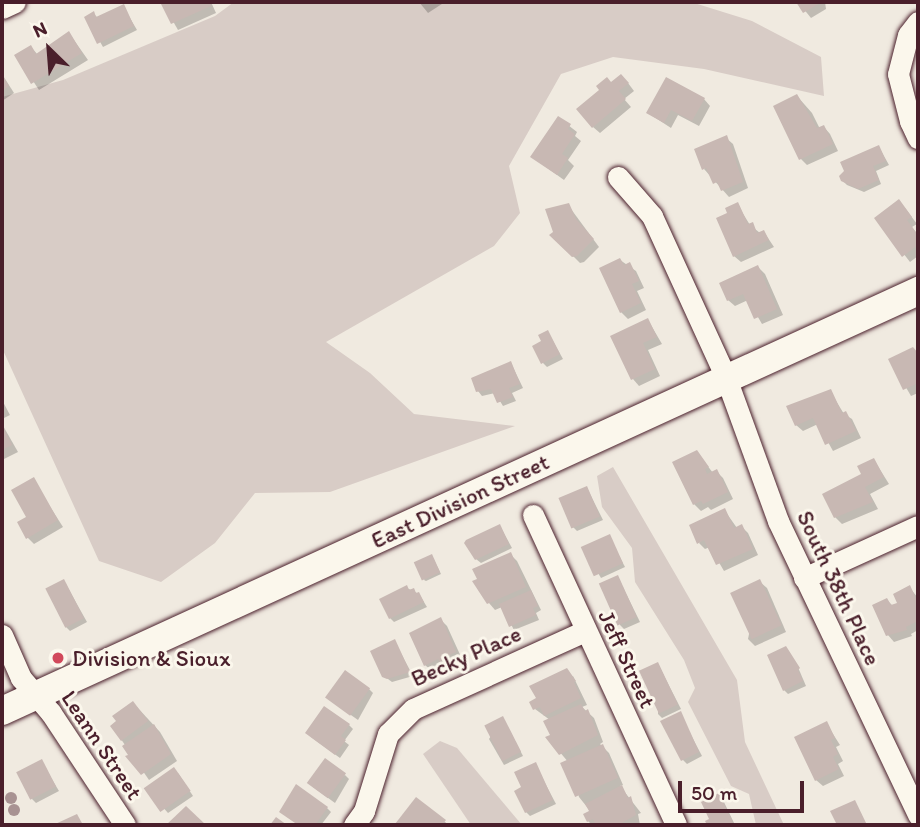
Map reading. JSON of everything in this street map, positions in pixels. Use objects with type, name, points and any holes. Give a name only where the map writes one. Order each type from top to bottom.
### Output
[{"type":"street","points":[[2,8],[15,2]]},
{"type":"street","points":[[918,22],[908,35],[898,74],[910,121],[918,138]]},
{"type":"street","name":"South 38th Place","points":[[618,177],[652,216],[726,378],[778,521],[918,812]]},
{"type":"street","name":"East Division Street","points":[[2,711],[918,291]]},
{"type":"street","name":"Jeff Street","points":[[533,515],[676,825]]},
{"type":"street","points":[[804,578],[918,526]]},
{"type":"street","name":"Becky Place","points":[[354,825],[364,811],[388,734],[413,709],[585,631]]},
{"type":"street","name":"Leann Street","points":[[2,635],[21,678],[51,713],[125,825]]},
{"type":"shaded area","points":[[234,2],[691,2],[752,21],[821,57],[824,96],[704,69],[613,57],[561,74],[509,166],[520,213],[494,246],[326,342],[370,373],[414,414],[515,426],[330,492],[255,493],[215,543],[161,582],[99,561],[2,348],[2,97],[63,80],[215,16]]},
{"type":"shaded area","points":[[613,467],[737,680],[745,742],[784,825],[756,825],[749,794],[731,786],[688,702],[695,688],[684,660],[635,582],[632,548],[602,507],[597,476]]},
{"type":"shaded area","points":[[440,741],[457,748],[522,825],[471,825],[423,754]]},
{"type":"building","points":[[160,2],[209,2],[211,6],[171,24]]},
{"type":"building","points":[[796,2],[822,2],[803,13]]},
{"type":"building","points":[[124,4],[134,26],[97,44],[84,17],[94,11],[96,17]]},
{"type":"building","points":[[69,31],[82,53],[31,84],[14,55],[31,45],[36,54]]},
{"type":"building","points":[[621,74],[629,83],[619,91],[626,99],[592,128],[576,109],[599,90],[596,86],[607,77],[611,82]]},
{"type":"building","points":[[2,75],[9,86],[2,91]]},
{"type":"building","points":[[666,77],[705,98],[692,121],[671,110],[664,123],[646,113]]},
{"type":"building","points":[[797,94],[817,128],[824,125],[833,144],[799,160],[773,106]]},
{"type":"building","points":[[558,116],[571,124],[568,129],[575,134],[562,154],[568,158],[557,175],[530,157]]},
{"type":"building","points":[[727,135],[743,182],[721,191],[717,182],[713,184],[706,168],[702,170],[694,149]]},
{"type":"building","points":[[879,145],[886,161],[873,166],[879,180],[858,189],[841,181],[839,176],[844,171],[840,162]]},
{"type":"building","points":[[899,199],[912,217],[907,220],[918,235],[918,245],[902,257],[874,218]]},
{"type":"building","points":[[738,202],[748,224],[753,222],[757,233],[764,230],[769,240],[733,257],[716,218],[727,213],[725,208]]},
{"type":"building","points":[[569,203],[576,219],[594,239],[577,256],[572,257],[549,235],[553,232],[545,209]]},
{"type":"building","points":[[620,258],[624,265],[630,262],[639,281],[632,284],[641,303],[620,313],[599,268]]},
{"type":"building","points":[[758,265],[777,309],[754,319],[743,294],[727,301],[719,283]]},
{"type":"building","points":[[648,318],[657,337],[643,343],[655,369],[631,380],[610,336]]},
{"type":"building","points":[[548,330],[560,354],[541,364],[532,346],[541,341],[538,335]]},
{"type":"building","points":[[913,347],[918,353],[918,383],[903,390],[888,359]]},
{"type":"building","points":[[511,361],[520,384],[509,388],[513,397],[497,403],[491,389],[476,392],[471,378]]},
{"type":"building","points":[[831,389],[842,413],[846,411],[856,431],[825,445],[813,418],[795,426],[786,406]]},
{"type":"building","points":[[2,425],[12,445],[2,450]]},
{"type":"building","points":[[697,450],[709,467],[705,469],[707,474],[717,469],[728,492],[703,504],[701,501],[693,505],[672,462]]},
{"type":"building","points":[[874,458],[884,477],[865,487],[873,502],[834,518],[822,494],[861,474],[857,466]]},
{"type":"building","points":[[34,477],[58,520],[26,539],[17,522],[26,517],[11,490]]},
{"type":"building","points":[[587,486],[600,516],[571,528],[558,498]]},
{"type":"building","points":[[725,508],[734,528],[742,524],[753,549],[716,565],[704,540],[697,544],[689,525]]},
{"type":"building","points":[[500,524],[509,544],[475,560],[464,543],[466,540]]},
{"type":"building","points":[[610,534],[623,563],[594,576],[581,547]]},
{"type":"building","points":[[511,552],[526,587],[487,604],[472,581],[477,579],[472,569]]},
{"type":"building","points":[[432,554],[440,572],[422,580],[414,562]]},
{"type":"building","points":[[618,575],[637,617],[618,626],[599,584]]},
{"type":"building","points":[[64,579],[84,618],[65,628],[45,589]]},
{"type":"building","points":[[760,579],[782,625],[752,639],[730,593]]},
{"type":"building","points":[[407,585],[409,590],[414,588],[416,593],[419,592],[424,602],[389,619],[379,599]]},
{"type":"building","points":[[910,585],[918,603],[918,621],[906,627],[907,630],[886,636],[872,605],[887,598],[891,605],[897,603],[893,594]]},
{"type":"building","points":[[531,590],[538,606],[533,608],[536,615],[509,627],[499,604]]},
{"type":"building","points":[[441,617],[456,652],[445,657],[446,660],[440,662],[438,659],[424,666],[409,633]]},
{"type":"building","points":[[395,639],[410,672],[387,679],[382,677],[370,651]]},
{"type":"building","points":[[786,646],[800,668],[798,670],[803,681],[783,691],[767,655]]},
{"type":"building","points":[[658,662],[678,705],[659,713],[639,671]]},
{"type":"building","points":[[567,668],[576,681],[574,682],[581,698],[544,716],[540,707],[533,710],[529,702],[536,698],[529,686]]},
{"type":"building","points":[[345,670],[370,688],[350,716],[325,698]]},
{"type":"building","points":[[133,701],[148,721],[121,741],[110,726],[116,721],[112,716]]},
{"type":"building","points":[[581,704],[585,711],[588,709],[598,735],[559,755],[545,737],[550,735],[543,721]]},
{"type":"building","points":[[324,706],[350,724],[341,736],[346,740],[335,755],[305,733]]},
{"type":"building","points":[[681,711],[699,752],[681,761],[660,721]]},
{"type":"building","points":[[503,716],[521,752],[502,761],[484,726]]},
{"type":"building","points":[[827,721],[835,738],[831,740],[838,754],[833,757],[839,769],[815,781],[794,737]]},
{"type":"building","points":[[154,724],[171,754],[141,775],[125,756],[128,755],[122,746]]},
{"type":"building","points":[[603,744],[618,778],[575,797],[560,763]]},
{"type":"building","points":[[325,758],[346,773],[328,798],[307,783]]},
{"type":"building","points":[[42,759],[56,787],[30,800],[16,772]]},
{"type":"building","points":[[536,762],[553,800],[525,813],[514,791],[521,787],[514,772]]},
{"type":"building","points":[[174,767],[191,791],[160,812],[144,788]]},
{"type":"building","points":[[296,784],[328,807],[315,825],[298,825],[279,812]]},
{"type":"building","points":[[622,785],[628,798],[631,796],[636,815],[618,825],[596,825],[593,819],[587,822],[583,814],[589,811],[585,804]]},
{"type":"building","points":[[719,793],[734,825],[707,825],[705,821],[709,819],[701,802]]},
{"type":"building","points":[[416,797],[446,820],[442,825],[395,824]]},
{"type":"building","points":[[855,800],[867,825],[837,825],[830,811]]},
{"type":"building","points":[[186,806],[206,825],[166,825]]},
{"type":"building","points":[[77,814],[83,825],[53,825]]},
{"type":"building","points":[[276,817],[287,825],[270,825]]},
{"type":"place","name":"Division & Sioux","points":[[58,658]]}]
